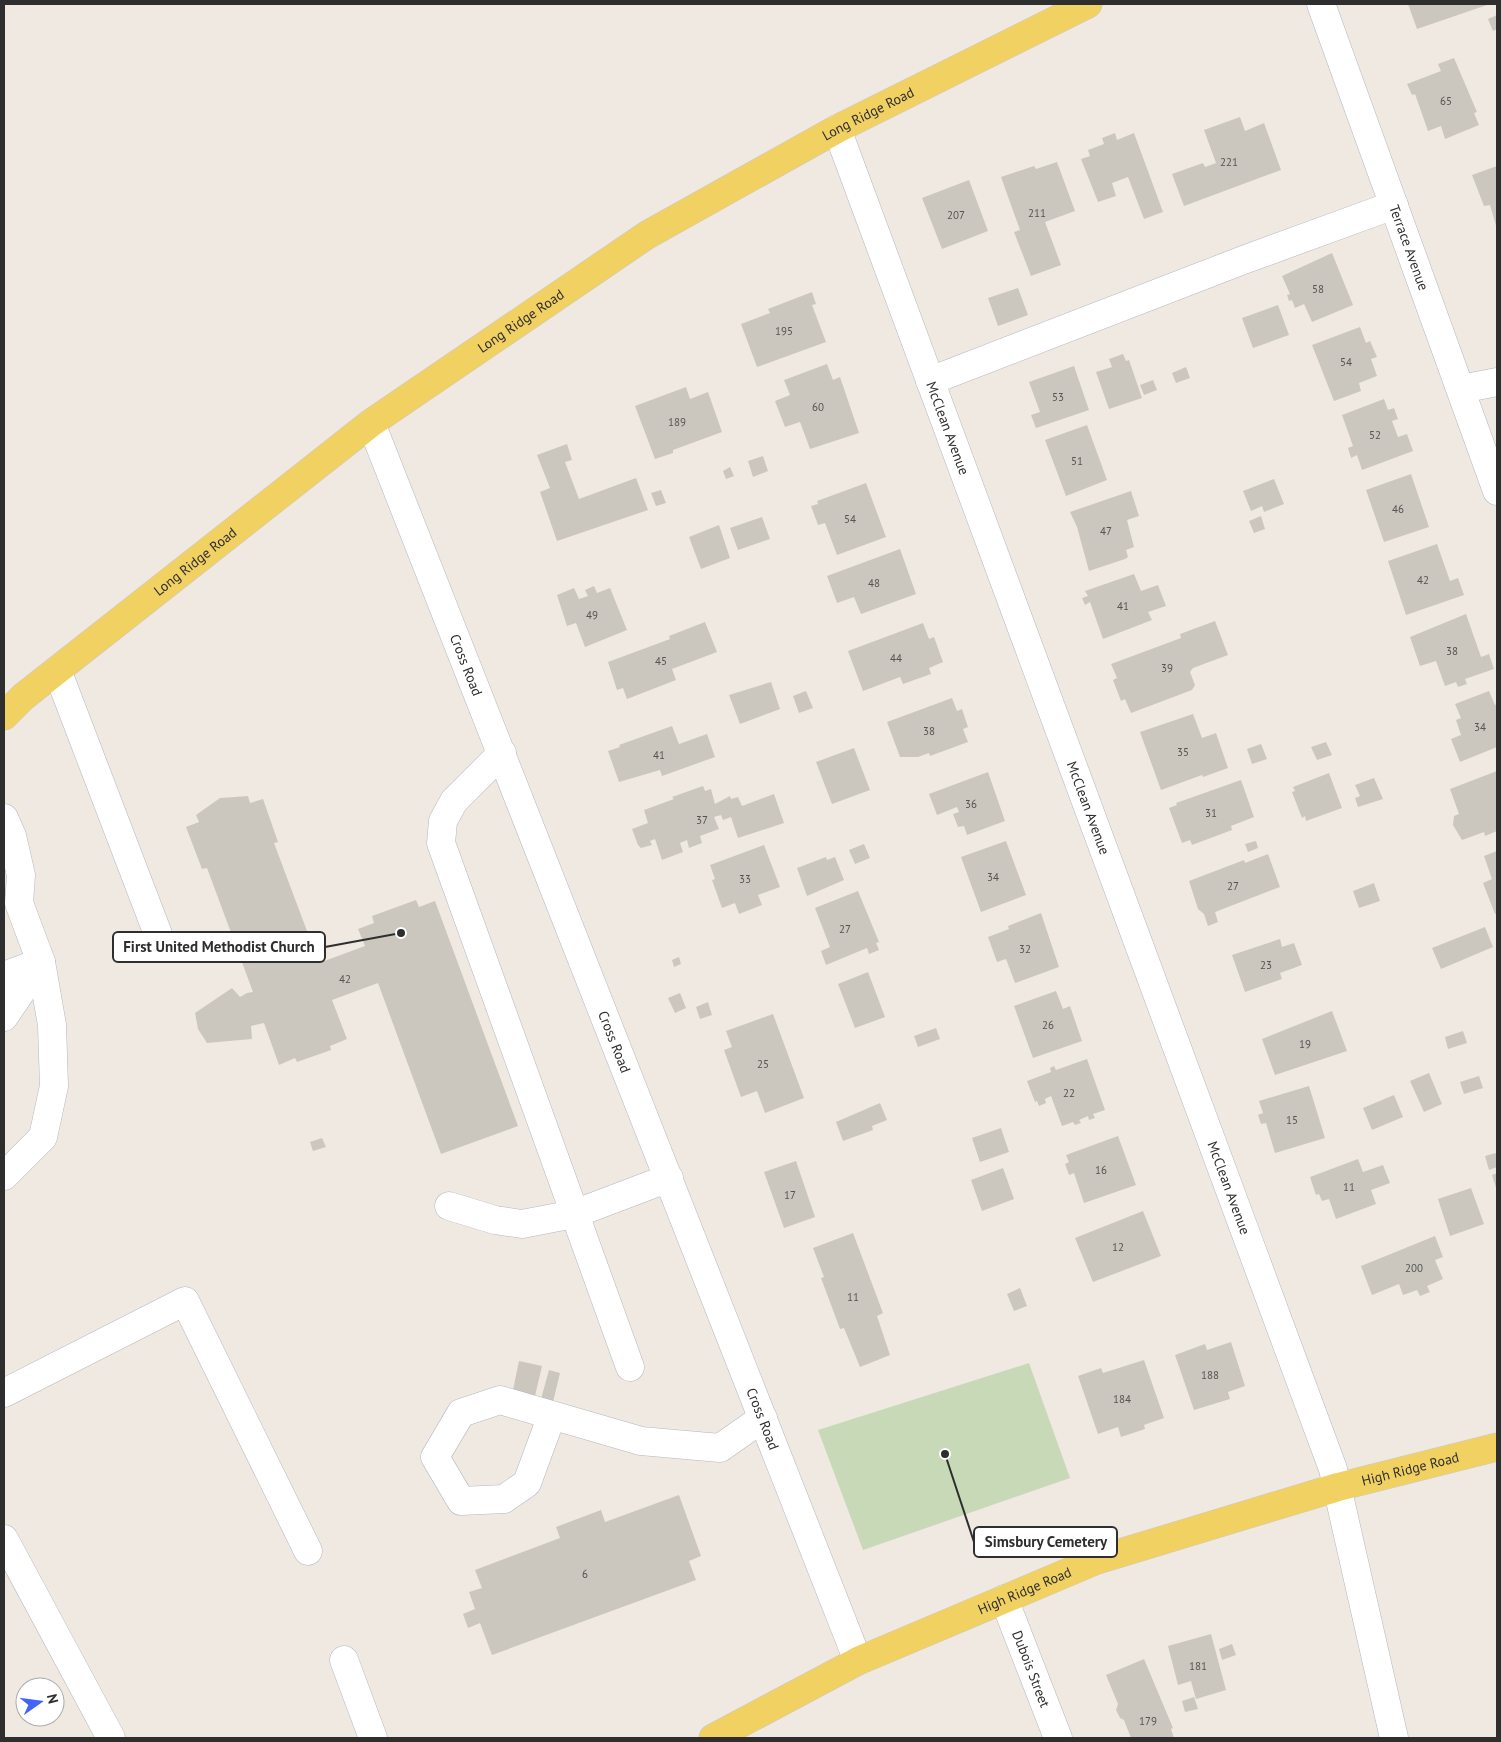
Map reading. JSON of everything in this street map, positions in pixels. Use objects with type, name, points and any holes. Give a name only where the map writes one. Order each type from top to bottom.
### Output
[{"type":"main road","name":"Long Ridge Road","points":[[4,716],[57,670],[371,423],[648,235],[837,129],[1088,4]]},
{"type":"main road","name":"High Ridge Road","points":[[713,1738],[858,1661],[1096,1560],[1338,1487],[1497,1447]]},
{"type":"street","name":"Terrace Avenue","points":[[1321,4],[1497,491]]},
{"type":"street","name":"McClean Avenue","points":[[837,129],[1333,1469],[1394,1738]]},
{"type":"street","points":[[930,381],[1228,266],[1394,205]]},
{"type":"street","points":[[1461,389],[1497,382]]},
{"type":"street","name":"Cross Road","points":[[371,423],[858,1661]]},
{"type":"street","points":[[57,670],[161,942]]},
{"type":"street","points":[[502,753],[454,801],[444,821],[441,843],[630,1367]]},
{"type":"street","points":[[4,818],[12,836],[21,875],[12,899],[41,962],[52,1025],[54,1086],[42,1137],[4,1176]]},
{"type":"street","points":[[4,976],[41,962]]},
{"type":"street","points":[[4,1017],[41,962]]},
{"type":"street","points":[[449,1206],[495,1220],[522,1224],[574,1214],[668,1178]]},
{"type":"street","points":[[4,1393],[185,1301],[308,1552]]},
{"type":"street","points":[[552,1415],[641,1441],[720,1448],[763,1418]]},
{"type":"street","points":[[4,1539],[111,1738]]},
{"type":"street","name":"Dubois Street","points":[[1004,1599],[1058,1738]]},
{"type":"street","points":[[344,1660],[373,1738]]},
{"type":"green space","points":[[1029,1363],[1070,1478],[863,1550],[818,1430]]},
{"type":"building","points":[[1408,4],[1490,4],[1417,29]]},
{"type":"building","points":[[1497,15],[1497,29],[1493,31],[1488,19]]},
{"type":"building","points":[[1454,58],[1477,112],[1474,113],[1479,125],[1445,139],[1441,126],[1428,131],[1415,94],[1412,95],[1407,84],[1441,71],[1438,64]]},
{"type":"building","points":[[1240,117],[1245,131],[1264,123],[1281,170],[1184,206],[1172,174],[1203,163],[1205,167],[1216,163],[1204,130]]},
{"type":"building","points":[[1115,133],[1117,140],[1134,133],[1163,212],[1144,219],[1128,177],[1112,183],[1116,196],[1098,202],[1081,159],[1090,156],[1088,150],[1104,144],[1102,138]]},
{"type":"building","points":[[1057,162],[1075,211],[1045,222],[1061,265],[1031,276],[1014,232],[1020,230],[1001,177],[1034,166],[1036,169]]},
{"type":"building","points":[[1497,166],[1497,229],[1490,205],[1484,206],[1472,175]]},
{"type":"building","points":[[969,180],[988,231],[942,249],[922,198]]},
{"type":"building","points":[[1332,253],[1353,305],[1312,322],[1304,304],[1295,308],[1292,300],[1289,301],[1287,295],[1290,294],[1282,276]]},
{"type":"building","points":[[1018,288],[1028,315],[998,326],[988,298]]},
{"type":"building","points":[[812,292],[816,304],[812,305],[826,342],[757,367],[741,324],[770,313],[768,309]]},
{"type":"building","points":[[1278,305],[1289,335],[1253,348],[1242,318]]},
{"type":"building","points":[[1360,327],[1366,343],[1370,341],[1377,357],[1371,359],[1377,376],[1359,383],[1361,391],[1334,401],[1312,345]]},
{"type":"building","points":[[1123,354],[1126,361],[1129,360],[1142,398],[1109,409],[1096,372],[1112,367],[1109,359]]},
{"type":"building","points":[[827,364],[833,380],[840,377],[859,433],[810,449],[800,422],[785,427],[775,401],[790,395],[784,380]]},
{"type":"building","points":[[1074,366],[1089,410],[1036,428],[1031,415],[1040,412],[1029,382]]},
{"type":"building","points":[[1186,367],[1190,378],[1176,383],[1172,373]]},
{"type":"building","points":[[1153,380],[1157,390],[1144,395],[1140,385]]},
{"type":"building","points":[[686,387],[690,399],[708,392],[722,432],[673,450],[673,453],[655,459],[635,406]]},
{"type":"building","points":[[1384,399],[1388,410],[1394,408],[1398,419],[1392,421],[1398,437],[1407,434],[1413,451],[1362,470],[1357,455],[1351,458],[1348,448],[1353,446],[1342,415]]},
{"type":"building","points":[[1087,425],[1107,480],[1066,496],[1045,440]]},
{"type":"building","points":[[567,444],[572,460],[565,462],[579,499],[636,478],[648,510],[557,541],[540,492],[550,488],[537,455]]},
{"type":"building","points":[[763,456],[768,471],[753,477],[748,461]]},
{"type":"building","points":[[730,467],[734,476],[726,479],[723,471]]},
{"type":"building","points":[[1411,474],[1429,527],[1384,542],[1366,490]]},
{"type":"building","points":[[1274,479],[1284,504],[1264,512],[1262,506],[1251,511],[1243,491]]},
{"type":"building","points":[[866,483],[886,537],[837,555],[825,523],[818,525],[811,506],[818,504],[817,501]]},
{"type":"building","points":[[661,490],[666,503],[656,506],[651,493]]},
{"type":"building","points":[[1131,491],[1139,516],[1127,520],[1134,547],[1126,550],[1128,557],[1125,559],[1089,571],[1077,527],[1070,512]]},
{"type":"building","points":[[1261,516],[1265,529],[1254,533],[1249,521]]},
{"type":"building","points":[[762,517],[770,539],[738,550],[730,528]]},
{"type":"building","points":[[719,525],[730,558],[701,569],[689,537]]},
{"type":"building","points":[[1437,544],[1450,581],[1458,578],[1464,595],[1406,615],[1388,561]]},
{"type":"building","points":[[900,549],[916,594],[861,614],[854,597],[837,603],[827,576]]},
{"type":"building","points":[[1134,574],[1141,591],[1158,585],[1166,606],[1148,612],[1152,620],[1103,639],[1090,602],[1085,605],[1082,598],[1088,596],[1085,591]]},
{"type":"building","points":[[594,586],[597,593],[610,588],[627,630],[585,647],[576,623],[567,626],[557,595],[574,588],[579,599],[588,596],[585,590]]},
{"type":"building","points":[[1466,614],[1481,657],[1489,654],[1494,669],[1465,679],[1467,684],[1458,687],[1456,682],[1445,686],[1436,661],[1420,666],[1410,637]]},
{"type":"building","points":[[1215,621],[1228,655],[1193,668],[1190,672],[1195,685],[1192,690],[1131,713],[1125,699],[1121,701],[1113,680],[1117,678],[1111,664],[1181,638],[1180,634]]},
{"type":"building","points":[[705,622],[717,652],[672,669],[676,680],[627,699],[623,688],[617,690],[608,662],[670,639],[669,636]]},
{"type":"building","points":[[923,623],[929,639],[934,637],[943,662],[929,668],[931,674],[903,684],[900,677],[863,691],[848,651]]},
{"type":"building","points":[[771,682],[780,709],[740,724],[729,695]]},
{"type":"building","points":[[806,691],[813,708],[799,713],[793,696]]},
{"type":"building","points":[[1489,691],[1495,705],[1497,704],[1497,747],[1460,762],[1451,739],[1461,735],[1456,720],[1461,718],[1455,704]]},
{"type":"building","points":[[952,698],[957,711],[962,709],[968,727],[963,729],[968,742],[930,756],[929,753],[918,757],[900,757],[887,722]]},
{"type":"building","points":[[1193,714],[1202,738],[1216,733],[1228,768],[1161,790],[1140,732]]},
{"type":"building","points":[[672,726],[679,744],[707,734],[715,757],[662,776],[660,770],[619,782],[608,751],[620,747],[619,745]]},
{"type":"building","points":[[1326,742],[1332,755],[1317,760],[1311,747]]},
{"type":"building","points":[[1261,744],[1267,759],[1252,764],[1247,749]]},
{"type":"building","points":[[854,748],[870,790],[832,804],[816,762]]},
{"type":"building","points":[[1497,771],[1497,831],[1485,836],[1484,832],[1462,840],[1453,825],[1454,816],[1459,814],[1450,789]]},
{"type":"building","points":[[988,772],[1005,821],[967,835],[964,826],[958,827],[953,814],[959,812],[957,807],[937,815],[929,794]]},
{"type":"building","points":[[1329,773],[1342,808],[1306,821],[1305,816],[1302,818],[1292,792],[1295,791],[1293,787]]},
{"type":"building","points":[[1374,778],[1383,799],[1358,807],[1355,798],[1360,796],[1355,785]]},
{"type":"building","points":[[1241,780],[1254,817],[1231,826],[1232,830],[1192,845],[1190,840],[1182,843],[1169,808],[1177,805],[1176,803]]},
{"type":"building","points":[[703,786],[705,791],[711,789],[715,804],[730,796],[731,799],[738,797],[742,806],[774,794],[784,823],[738,838],[731,817],[723,820],[721,815],[714,817],[719,829],[700,836],[702,843],[689,848],[687,840],[680,843],[683,852],[662,860],[655,839],[650,841],[652,845],[641,848],[638,845],[632,829],[648,823],[644,810]]},
{"type":"building","points":[[248,796],[250,803],[263,799],[278,842],[274,843],[319,963],[365,946],[358,929],[374,923],[372,916],[416,900],[419,907],[435,901],[518,1126],[441,1154],[378,983],[332,1000],[347,1039],[330,1046],[331,1050],[297,1062],[295,1058],[279,1065],[264,1023],[251,1026],[252,1039],[207,1043],[198,1029],[195,1013],[232,988],[240,997],[253,992],[207,868],[202,869],[186,827],[199,822],[196,815],[220,798]]},
{"type":"building","points":[[1006,841],[1026,895],[981,912],[961,857]]},
{"type":"building","points":[[1256,841],[1258,848],[1248,852],[1245,844]]},
{"type":"building","points":[[864,844],[870,858],[855,864],[849,850]]},
{"type":"building","points":[[764,845],[780,887],[758,895],[762,905],[739,914],[735,903],[722,908],[712,880],[715,879],[710,865]]},
{"type":"building","points":[[1497,851],[1497,913],[1495,914],[1483,883],[1492,879],[1484,856]]},
{"type":"building","points":[[1268,854],[1280,887],[1215,912],[1218,922],[1208,926],[1204,914],[1198,909],[1189,881],[1244,860],[1245,863]]},
{"type":"building","points":[[826,857],[827,860],[835,857],[844,880],[807,896],[797,868]]},
{"type":"building","points":[[1374,883],[1380,901],[1359,908],[1353,891]]},
{"type":"building","points":[[858,891],[879,942],[876,943],[879,950],[869,954],[867,948],[826,965],[821,951],[830,947],[815,908]]},
{"type":"building","points":[[1041,913],[1059,967],[1015,983],[1006,959],[997,962],[988,937],[1009,929],[1008,926]]},
{"type":"building","points":[[1485,927],[1493,947],[1441,969],[1432,948]]},
{"type":"building","points":[[1280,939],[1282,947],[1294,943],[1302,965],[1280,973],[1282,979],[1245,992],[1232,955]]},
{"type":"building","points":[[679,957],[681,964],[674,967],[672,960]]},
{"type":"building","points":[[868,972],[885,1017],[855,1028],[838,984]]},
{"type":"building","points":[[1056,991],[1063,1009],[1070,1006],[1082,1041],[1033,1058],[1014,1006]]},
{"type":"building","points":[[680,993],[686,1008],[675,1013],[668,998]]},
{"type":"building","points":[[708,1002],[712,1015],[700,1019],[696,1007]]},
{"type":"building","points":[[1332,1011],[1347,1051],[1275,1075],[1262,1039]]},
{"type":"building","points":[[773,1014],[804,1098],[765,1113],[757,1091],[741,1097],[724,1050],[732,1047],[726,1031]]},
{"type":"building","points":[[936,1028],[940,1039],[918,1047],[914,1036]]},
{"type":"building","points":[[1463,1031],[1467,1043],[1448,1049],[1445,1037]]},
{"type":"building","points":[[1087,1059],[1105,1110],[1093,1114],[1095,1118],[1089,1120],[1088,1116],[1079,1120],[1081,1123],[1075,1125],[1073,1122],[1062,1126],[1051,1096],[1045,1099],[1046,1103],[1039,1106],[1037,1101],[1035,1102],[1027,1081],[1051,1072],[1050,1068],[1054,1066],[1056,1070]]},
{"type":"building","points":[[1429,1073],[1442,1104],[1424,1112],[1410,1081]]},
{"type":"building","points":[[1479,1076],[1483,1088],[1464,1094],[1460,1082]]},
{"type":"building","points":[[1309,1086],[1325,1138],[1275,1153],[1266,1123],[1261,1124],[1258,1115],[1263,1113],[1259,1101]]},
{"type":"building","points":[[1394,1095],[1403,1117],[1372,1130],[1363,1108]]},
{"type":"building","points":[[880,1103],[887,1120],[872,1126],[873,1130],[843,1141],[836,1122]]},
{"type":"building","points":[[1001,1128],[1009,1152],[980,1162],[972,1138]]},
{"type":"building","points":[[1118,1136],[1136,1185],[1084,1203],[1074,1173],[1069,1175],[1065,1164],[1069,1162],[1066,1155]]},
{"type":"building","points":[[322,1138],[326,1147],[313,1151],[310,1142]]},
{"type":"building","points":[[1496,1153],[1497,1167],[1489,1170],[1485,1156]]},
{"type":"building","points":[[1358,1159],[1363,1172],[1383,1165],[1390,1183],[1371,1190],[1376,1204],[1336,1219],[1329,1199],[1322,1201],[1319,1194],[1316,1195],[1310,1177]]},
{"type":"building","points":[[796,1161],[815,1217],[784,1228],[764,1172]]},
{"type":"building","points":[[1003,1168],[1014,1199],[982,1211],[971,1180]]},
{"type":"building","points":[[1497,1173],[1497,1191],[1492,1175]]},
{"type":"building","points":[[1471,1188],[1484,1224],[1450,1236],[1438,1199]]},
{"type":"building","points":[[1143,1211],[1161,1256],[1093,1282],[1075,1238]]},
{"type":"building","points":[[853,1233],[883,1313],[877,1316],[890,1355],[860,1367],[844,1328],[840,1329],[821,1278],[824,1277],[813,1248]]},
{"type":"building","points":[[1435,1236],[1443,1257],[1435,1260],[1443,1279],[1427,1286],[1430,1292],[1420,1296],[1417,1290],[1403,1295],[1399,1284],[1372,1295],[1361,1266]]},
{"type":"building","points":[[1020,1288],[1027,1306],[1014,1311],[1007,1294]]},
{"type":"building","points":[[1231,1342],[1245,1386],[1228,1392],[1230,1399],[1194,1410],[1175,1355],[1205,1344],[1207,1350]]},
{"type":"building","points":[[1144,1360],[1164,1418],[1144,1425],[1145,1429],[1121,1437],[1118,1427],[1098,1434],[1078,1376],[1101,1368],[1103,1373]]},
{"type":"building","points":[[519,1361],[542,1366],[535,1396],[513,1390]]},
{"type":"building","points":[[549,1370],[560,1373],[553,1402],[541,1399]]},
{"type":"building","points":[[679,1495],[701,1556],[689,1561],[696,1580],[492,1655],[480,1623],[468,1628],[463,1614],[475,1609],[469,1592],[482,1588],[475,1570],[560,1538],[556,1527],[601,1510],[605,1522]]},
{"type":"building","points":[[1211,1634],[1226,1690],[1196,1699],[1191,1681],[1178,1685],[1168,1646]]},
{"type":"building","points":[[1232,1644],[1236,1655],[1222,1660],[1219,1649]]},
{"type":"building","points":[[1144,1659],[1173,1728],[1171,1729],[1174,1738],[1131,1738],[1124,1720],[1120,1718],[1116,1710],[1118,1704],[1106,1675]]},
{"type":"building","points":[[1194,1697],[1198,1709],[1185,1712],[1182,1701]]},
{"type":"place","name":"First United Methodist Church","points":[[401,933]]},
{"type":"place","name":"Simsbury Cemetery","points":[[945,1454]]}]
